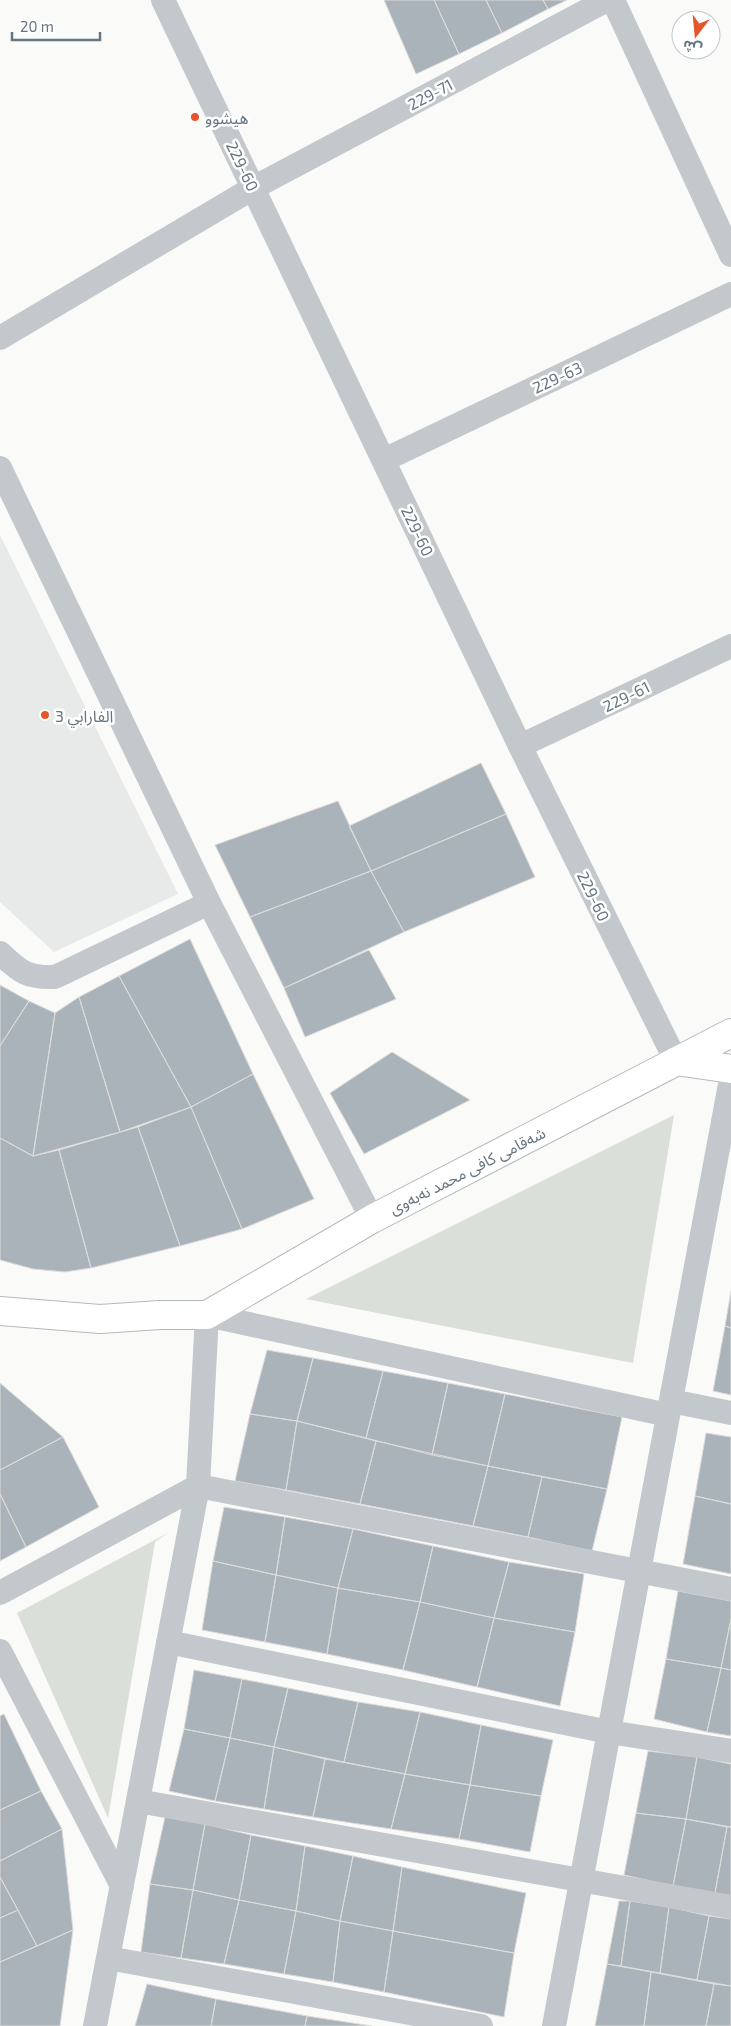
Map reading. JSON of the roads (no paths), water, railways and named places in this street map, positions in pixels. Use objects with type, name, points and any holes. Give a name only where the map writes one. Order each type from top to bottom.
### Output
[{"type":"street","name":"229-60","points":[[163,0],[520,746],[676,1061]]},
{"type":"street","name":"229-71","points":[[0,338],[254,188],[607,0]]},
{"type":"street","points":[[613,0],[731,255]]},
{"type":"street","name":"229-63","points":[[384,460],[731,294]]},
{"type":"street","points":[[0,468],[209,903],[372,1219]]},
{"type":"street","name":"229-61","points":[[520,746],[731,646]]},
{"type":"street","points":[[0,953],[20,972],[38,978],[55,977],[209,903]]},
{"type":"street","name":"شەقامی کافی محمد نەبەوی","points":[[207,1315],[372,1219],[731,1032]]},
{"type":"street","points":[[676,1061],[731,1069]]},
{"type":"street","points":[[554,2026],[731,1079]]},
{"type":"street","points":[[2,1313],[100,1319],[160,1315],[207,1315],[669,1408],[731,1412]]},
{"type":"street","points":[[95,2026],[198,1486],[207,1315]]},
{"type":"street","points":[[0,1593],[198,1486],[638,1573],[731,1589]]},
{"type":"street","points":[[168,1642],[609,1732],[731,1751]]},
{"type":"street","points":[[0,1651],[122,1886]]},
{"type":"street","points":[[138,1801],[731,1907]]},
{"type":"street","points":[[108,1958],[481,2026]]},
{"type":"place","name":"هيشوو","points":[[195,117]]},
{"type":"place","name":"الفارابي 3","points":[[45,715]]}]
